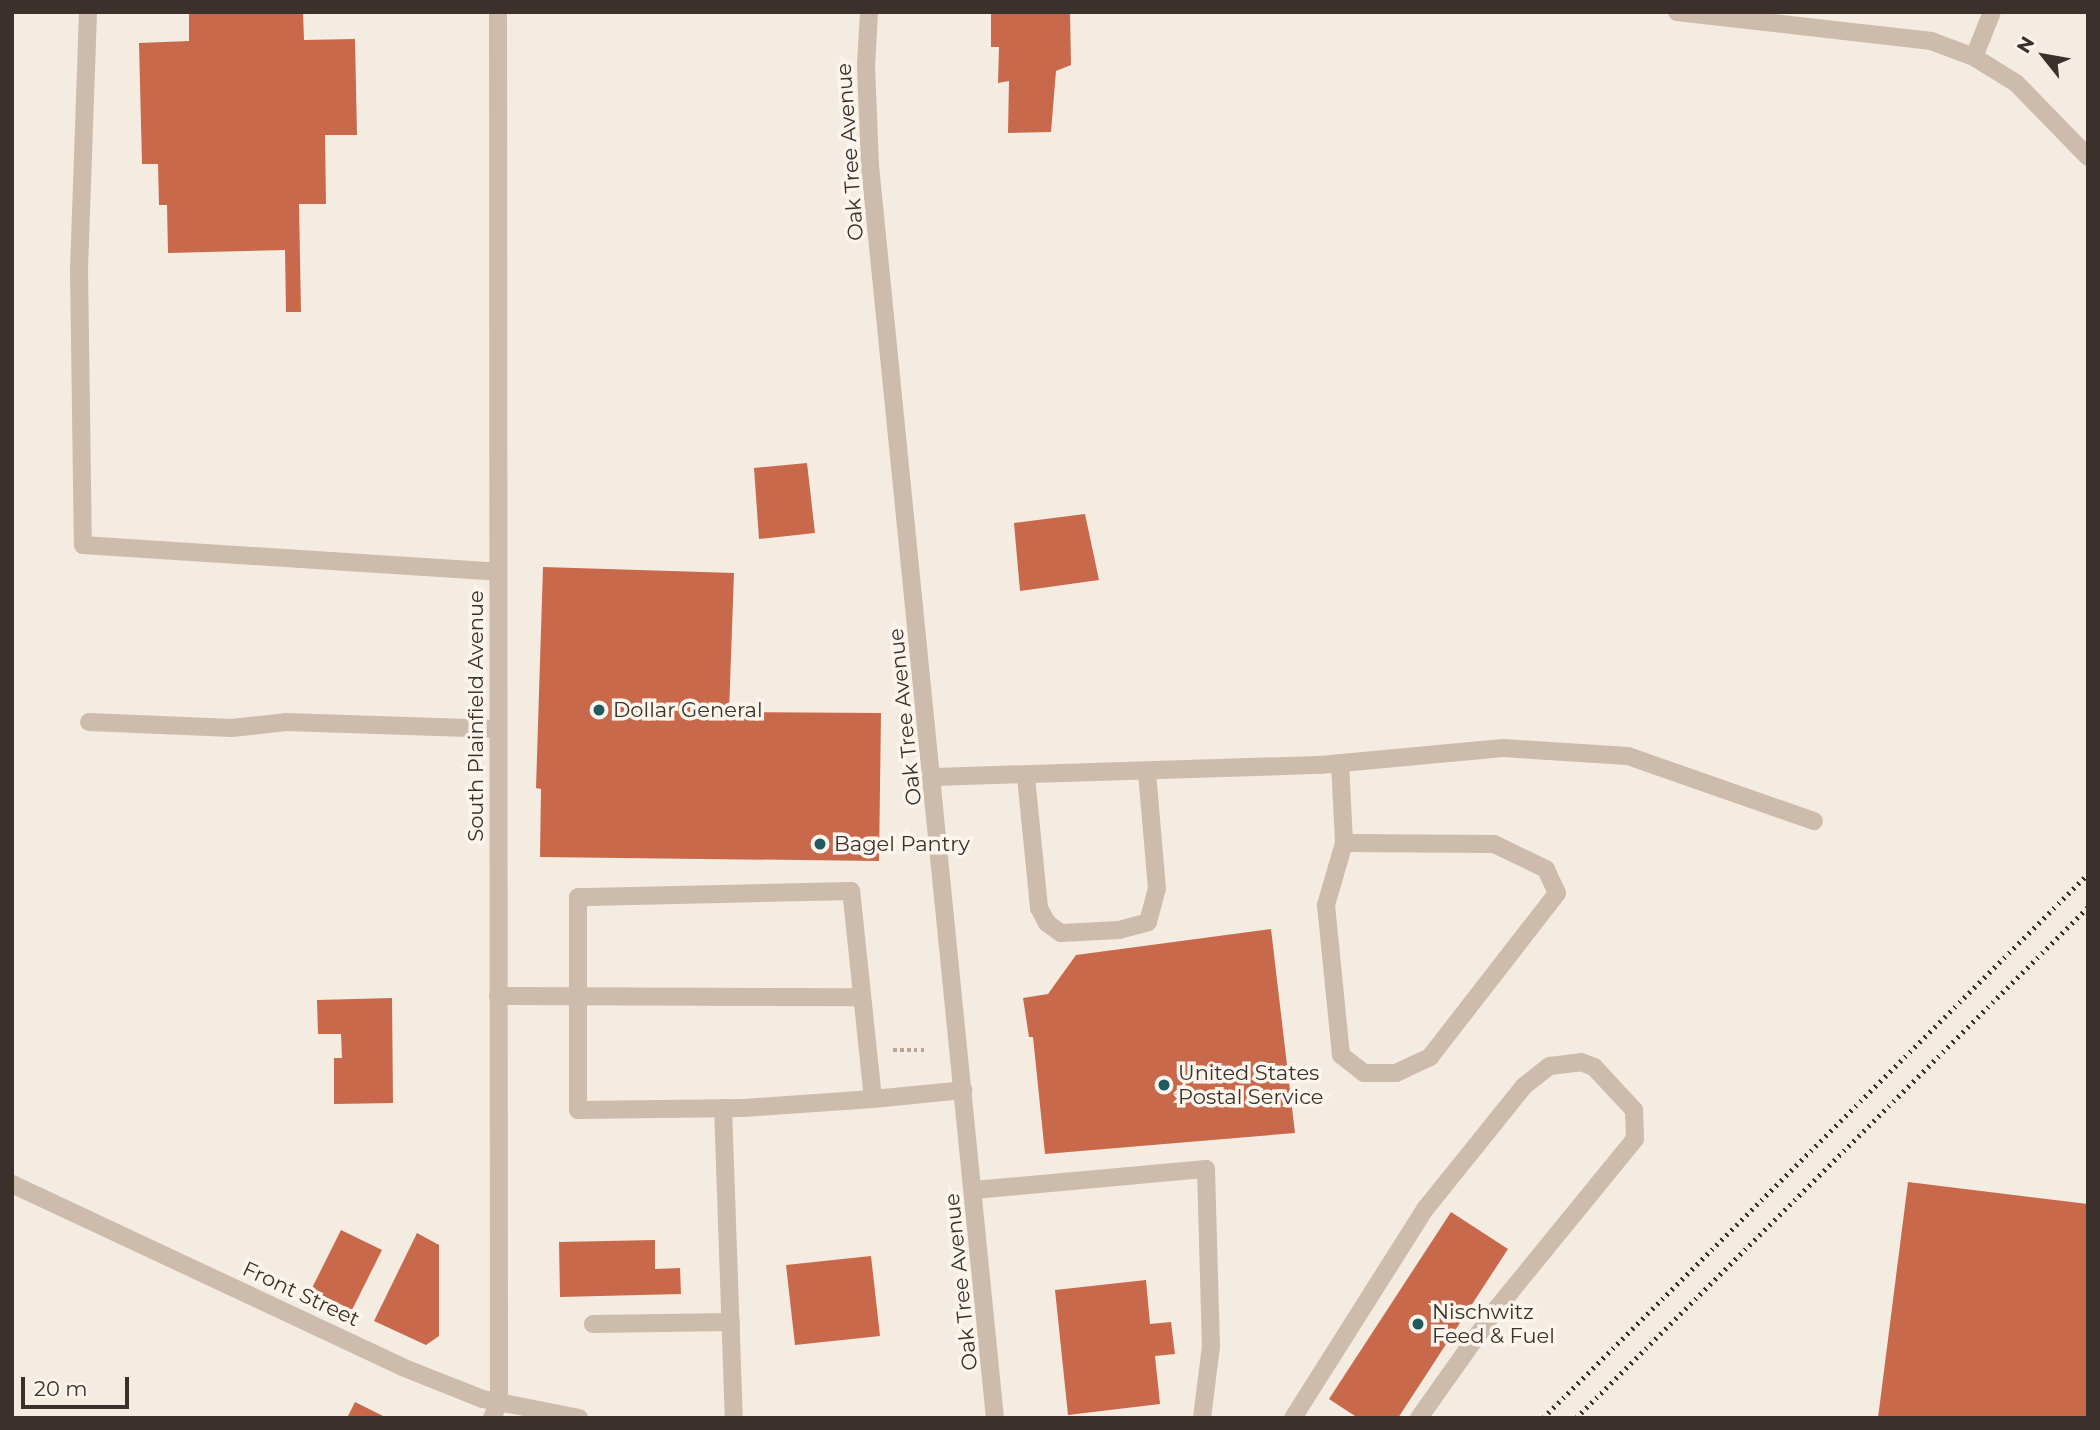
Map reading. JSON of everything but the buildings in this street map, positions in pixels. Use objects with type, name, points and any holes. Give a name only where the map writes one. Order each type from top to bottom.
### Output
[{"type":"street","points":[[88,12],[79,268],[83,545],[498,572]]},
{"type":"street","name":"South Plainfield Avenue","points":[[495,1410],[498,996],[498,12]]},
{"type":"street","name":"Oak Tree Avenue","points":[[869,12],[866,66],[870,166],[934,777],[995,1418]]},
{"type":"street","points":[[1677,12],[1931,41],[1974,57],[2016,83],[2088,157]]},
{"type":"street","points":[[1974,57],[1992,12]]},
{"type":"street","points":[[89,722],[232,728],[286,722],[498,729]]},
{"type":"street","points":[[934,777],[1026,777],[1340,763],[1503,748],[1628,756],[1814,821]]},
{"type":"street","points":[[1340,763],[1344,843],[1326,905],[1341,1055],[1364,1073],[1396,1073],[1430,1057],[1557,893],[1546,869],[1494,844],[1344,843]]},
{"type":"street","points":[[1026,777],[1039,908],[1047,923],[1061,933],[1119,930],[1148,922],[1157,890],[1147,772]]},
{"type":"street","points":[[873,1099],[851,891],[578,897],[578,1110],[723,1108],[873,1099],[964,1090]]},
{"type":"street","points":[[498,996],[862,997]]},
{"type":"street","points":[[1293,1418],[1426,1208],[1524,1086],[1550,1066],[1581,1062],[1594,1067],[1634,1110],[1635,1139],[1494,1312],[1419,1418]]},
{"type":"street","points":[[723,1108],[734,1418]]},
{"type":"street","points":[[974,1190],[1206,1169],[1210,1346],[1202,1418]]},
{"type":"street","name":"Front Street","points":[[12,1184],[495,1410],[579,1418]]},
{"type":"street","points":[[593,1324],[731,1322]]},
{"type":"railway","points":[[1543,1418],[2088,874]]},
{"type":"railway","points":[[1576,1418],[2088,907]]},
{"type":"place","name":"Dollar General","points":[[599,710]]},
{"type":"place","name":"Bagel Pantry","points":[[820,844]]},
{"type":"place","name":"United States Postal Service","points":[[1164,1085]]},
{"type":"place","name":"Nischwitz Feed & Fuel","points":[[1418,1324]]}]
